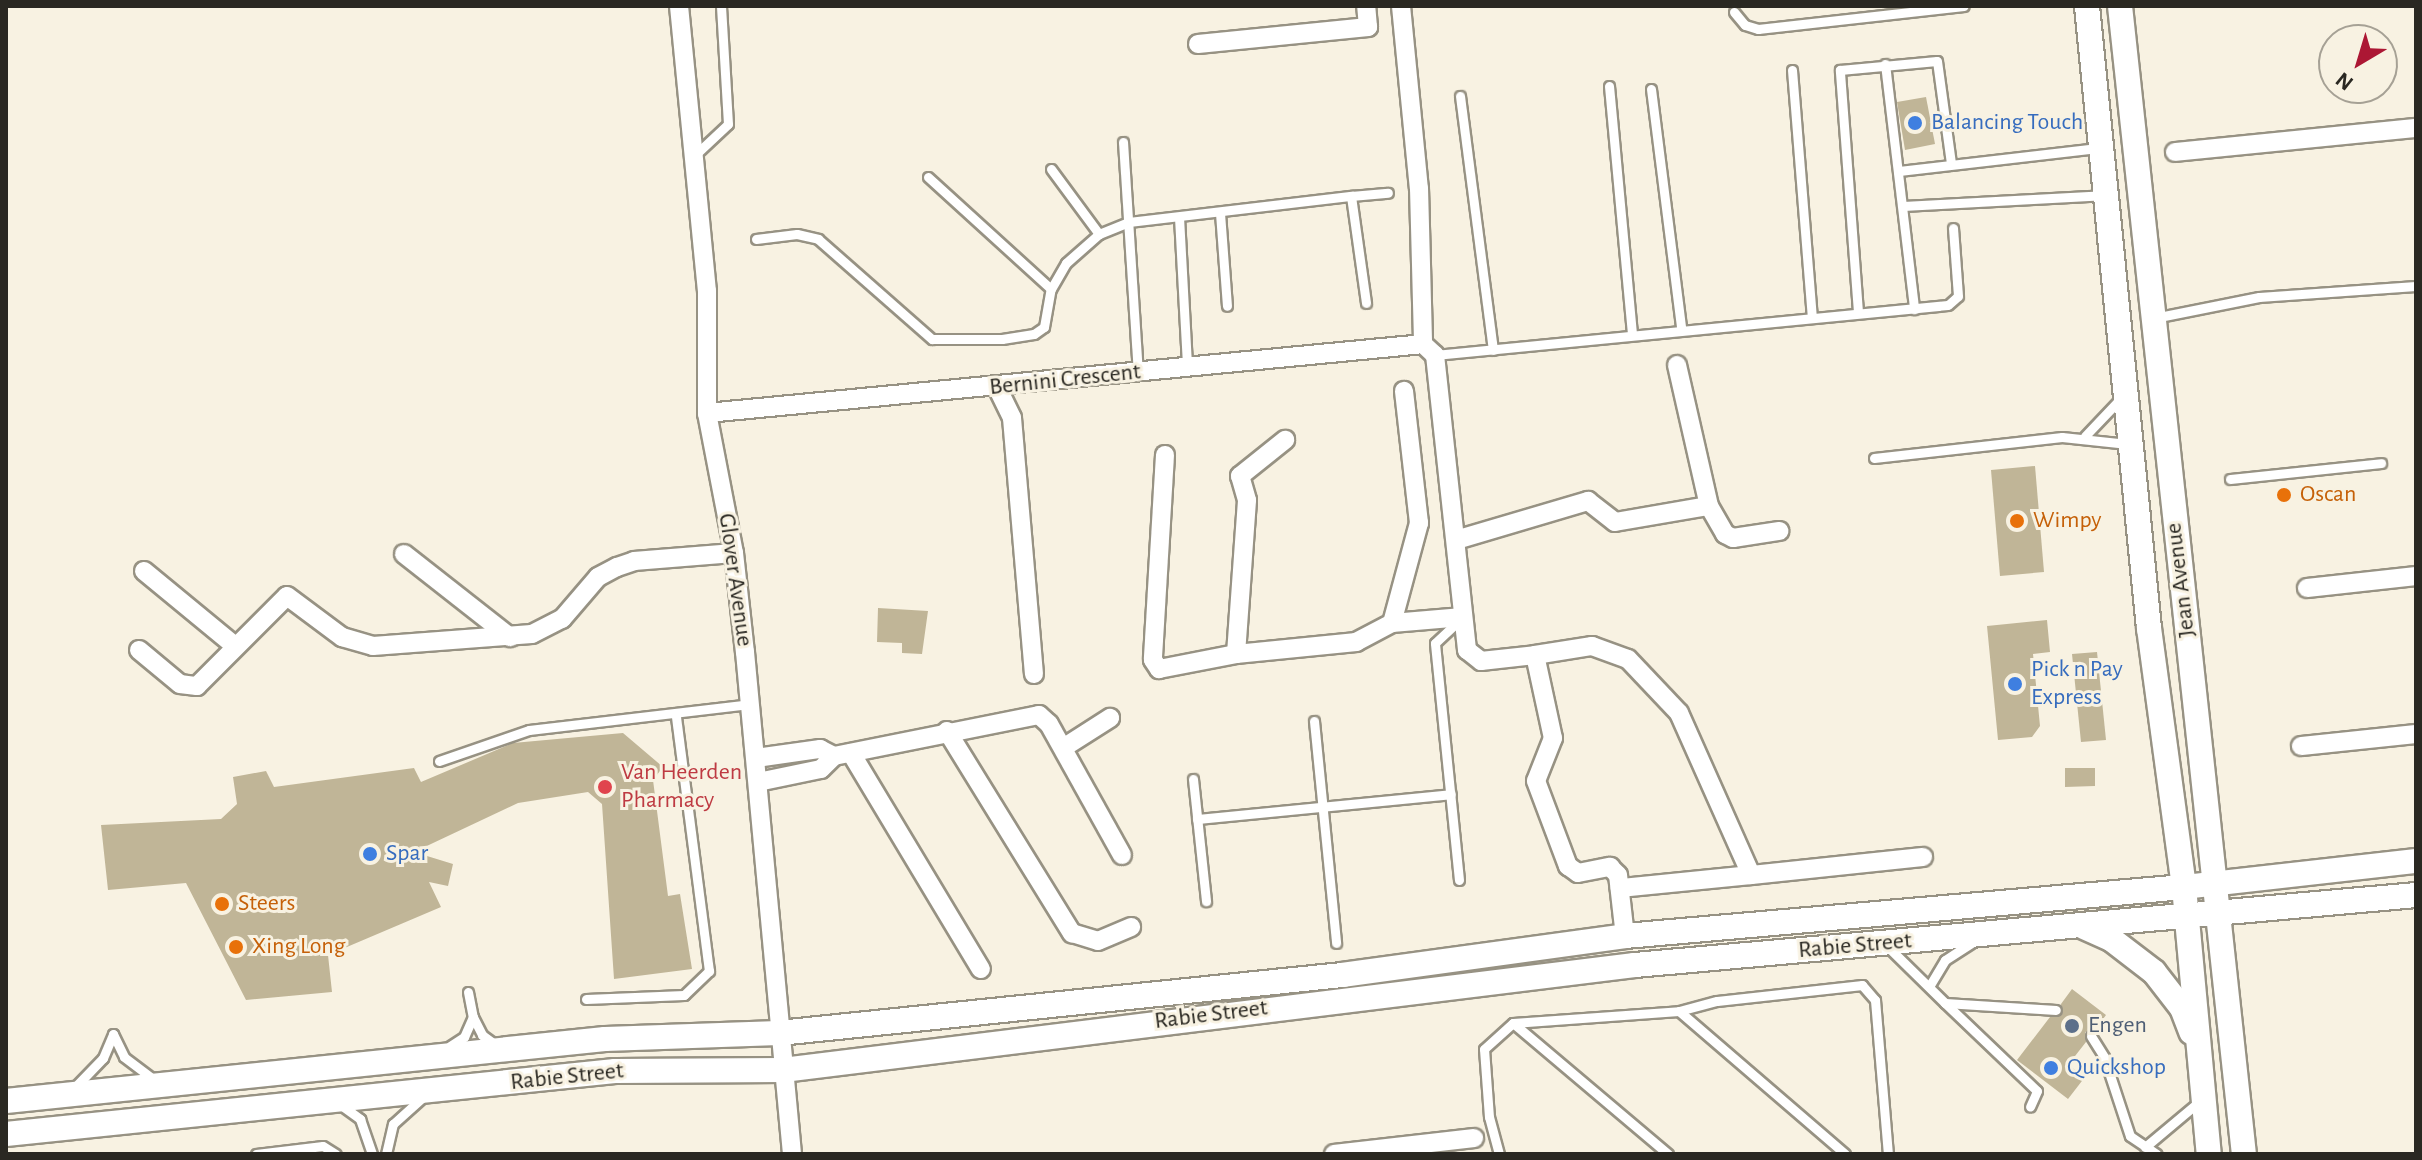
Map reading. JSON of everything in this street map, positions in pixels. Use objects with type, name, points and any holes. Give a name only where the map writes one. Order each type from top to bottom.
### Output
[{"type":"main road","name":"Jean Avenue","points":[[2087,6],[2149,628],[2184,887],[2209,1154]]},
{"type":"main road","name":"Jean Avenue","points":[[2120,6],[2151,318],[2217,883],[2244,1154]]},
{"type":"main road","points":[[2132,445],[2143,430],[2135,339],[2151,318]]},
{"type":"main road","name":"Rabie Street","points":[[6,1101],[605,1039],[779,1033],[1342,975],[1625,936],[2184,887],[2416,861]]},
{"type":"main road","name":"Rabie Street","points":[[6,1134],[615,1071],[783,1070],[1635,965],[2220,916],[2416,895]]},
{"type":"main road","points":[[2082,926],[2111,939],[2154,972],[2182,1008],[2201,1057]]},
{"type":"street","name":"Glover Avenue","points":[[679,6],[707,291],[707,413],[734,553],[751,704],[792,1154]]},
{"type":"street","points":[[1198,44],[1368,27],[1366,6]]},
{"type":"street","points":[[1401,6],[1419,188],[1429,349],[1456,540],[1467,650],[1481,661],[1592,646],[1628,659],[1679,713],[1751,875]]},
{"type":"street","points":[[2175,152],[2416,128]]},
{"type":"street","name":"Bernini Crescent","points":[[707,413],[1187,367],[1429,349]]},
{"type":"street","points":[[1677,365],[1709,506],[1725,534],[1733,538],[1779,531]]},
{"type":"street","points":[[997,387],[1012,418],[1034,674]]},
{"type":"street","points":[[1392,623],[1419,523],[1404,391]]},
{"type":"street","points":[[1236,654],[1247,500],[1240,476],[1285,440]]},
{"type":"street","points":[[1165,455],[1155,666],[1356,642],[1392,623],[1463,617]]},
{"type":"street","points":[[1456,540],[1588,501],[1615,522],[1709,506]]},
{"type":"street","points":[[139,650],[180,684],[191,687],[202,682],[287,596],[342,637],[373,646],[510,637],[546,630],[598,577],[617,567],[634,561],[734,553]]},
{"type":"street","points":[[404,554],[510,637]]},
{"type":"street","points":[[144,571],[235,646]]},
{"type":"street","points":[[2307,588],[2416,576]]},
{"type":"street","points":[[1535,655],[1553,738],[1536,781],[1568,866],[1578,873],[1610,867],[1618,875],[1625,936]]},
{"type":"street","points":[[758,782],[821,769],[843,754],[1039,715],[1063,748],[1122,855]]},
{"type":"street","points":[[1063,748],[1110,718]]},
{"type":"street","points":[[947,731],[1072,933],[1098,941],[1131,927]]},
{"type":"street","points":[[2301,746],[2416,734]]},
{"type":"street","points":[[756,758],[820,749],[843,754],[981,969]]},
{"type":"street","points":[[1620,888],[1923,857]]},
{"type":"street","points":[[1334,1154],[1474,1138]]},
{"type":"lane","points":[[694,155],[728,124],[721,6]]},
{"type":"lane","points":[[1734,12],[1745,25],[1758,29],[1964,6]]},
{"type":"lane","points":[[1858,312],[1837,73],[1885,64],[1937,61],[1951,163]]},
{"type":"lane","points":[[1885,64],[1914,309]]},
{"type":"lane","points":[[1792,70],[1812,317]]},
{"type":"lane","points":[[1609,86],[1632,333]]},
{"type":"lane","points":[[1651,89],[1681,328]]},
{"type":"lane","points":[[1460,96],[1493,350]]},
{"type":"lane","points":[[1123,142],[1138,372]]},
{"type":"lane","points":[[1899,171],[2101,147]]},
{"type":"lane","points":[[1051,169],[1099,234]]},
{"type":"lane","points":[[928,177],[1051,289]]},
{"type":"lane","points":[[756,239],[797,234],[818,239],[943,343],[1034,334],[1044,327],[1051,289],[1066,263],[1099,234],[1129,222],[1388,193]]},
{"type":"lane","points":[[1903,206],[2106,195]]},
{"type":"lane","points":[[1351,196],[1366,303]]},
{"type":"lane","points":[[1220,213],[1227,306]]},
{"type":"lane","points":[[1179,217],[1187,367]]},
{"type":"lane","points":[[1429,349],[1493,350],[1681,328],[1948,305],[1958,296],[1953,228]]},
{"type":"lane","points":[[2151,318],[2259,297],[2416,286]]},
{"type":"lane","points":[[2085,436],[2127,392]]},
{"type":"lane","points":[[1874,458],[2085,436],[2132,445]]},
{"type":"lane","points":[[2230,479],[2381,463]]},
{"type":"lane","points":[[1459,880],[1435,643],[1463,617]]},
{"type":"lane","points":[[439,761],[529,730],[676,716],[751,704]]},
{"type":"lane","points":[[586,999],[684,995],[709,971],[676,716]]},
{"type":"lane","points":[[1314,721],[1336,943]]},
{"type":"lane","points":[[1193,779],[1206,901]]},
{"type":"lane","points":[[1197,819],[1451,794]]},
{"type":"lane","points":[[1930,985],[1955,951],[1990,934]]},
{"type":"lane","points":[[1884,943],[2037,1091],[2030,1107]]},
{"type":"lane","points":[[1499,1154],[1489,1117],[1484,1049],[1513,1023],[1679,1011],[1717,1001],[1868,987],[1875,1000],[1888,1154]]},
{"type":"lane","points":[[468,992],[473,1017],[492,1044],[519,1050]]},
{"type":"lane","points":[[1945,1003],[2056,1010]]},
{"type":"lane","points":[[1679,1011],[1845,1154]]},
{"type":"lane","points":[[388,1061],[454,1045],[473,1017]]},
{"type":"lane","points":[[1513,1023],[1668,1154]]},
{"type":"lane","points":[[63,1095],[95,1069],[113,1034],[124,1057],[163,1084]]},
{"type":"lane","points":[[2091,1036],[2104,1057],[2126,1130],[2157,1154]]},
{"type":"lane","points":[[386,1154],[393,1124],[431,1092]]},
{"type":"lane","points":[[2145,1147],[2205,1097]]},
{"type":"lane","points":[[334,1102],[360,1119],[372,1154]]},
{"type":"lane","points":[[2241,1118],[2255,1154]]},
{"type":"lane","points":[[256,1154],[323,1146],[336,1154]]},
{"type":"building","name":"Balancing Touch","points":[[1926,97],[1935,144],[1905,150],[1897,102]]},
{"type":"building","name":"Wimpy","points":[[2035,466],[2044,572],[2000,576],[1991,470]]},
{"type":"building","points":[[878,608],[928,611],[922,654],[902,653],[902,643],[877,642]]},
{"type":"building","points":[[2047,620],[2050,652],[2033,654],[2040,726],[2032,737],[1998,740],[1987,626]]},
{"type":"building","points":[[2097,652],[2106,740],[2081,742],[2072,654]]},
{"type":"building","points":[[623,733],[663,767],[653,780],[668,896],[680,894],[692,969],[614,979],[602,804],[588,792],[518,803],[414,852],[453,864],[448,886],[429,882],[441,907],[328,955],[332,992],[246,1000],[186,883],[108,890],[101,825],[221,819],[237,804],[233,777],[266,771],[274,787],[414,768],[421,782],[513,743]]},
{"type":"building","points":[[2065,768],[2095,768],[2095,786],[2065,787]]},
{"type":"building","points":[[2072,989],[2106,1015],[2095,1030],[2085,1032],[2086,1042],[2068,1065],[2085,1077],[2068,1099],[2017,1060],[2050,1017],[2062,1015],[2061,1004]]},
{"type":"place","name":"Balancing Touch","points":[[1915,123]]},
{"type":"place","name":"Oscan","points":[[2284,495]]},
{"type":"place","name":"Wimpy","points":[[2017,521]]},
{"type":"place","name":"Pick n Pay Express","points":[[2015,684]]},
{"type":"place","name":"Van Heerden Pharmacy","points":[[605,787]]},
{"type":"place","name":"Spar","points":[[370,854]]},
{"type":"place","name":"Steers","points":[[222,904]]},
{"type":"place","name":"Xing Long","points":[[236,947]]},
{"type":"place","name":"Engen","points":[[2072,1026]]},
{"type":"place","name":"Quickshop","points":[[2051,1068]]}]
